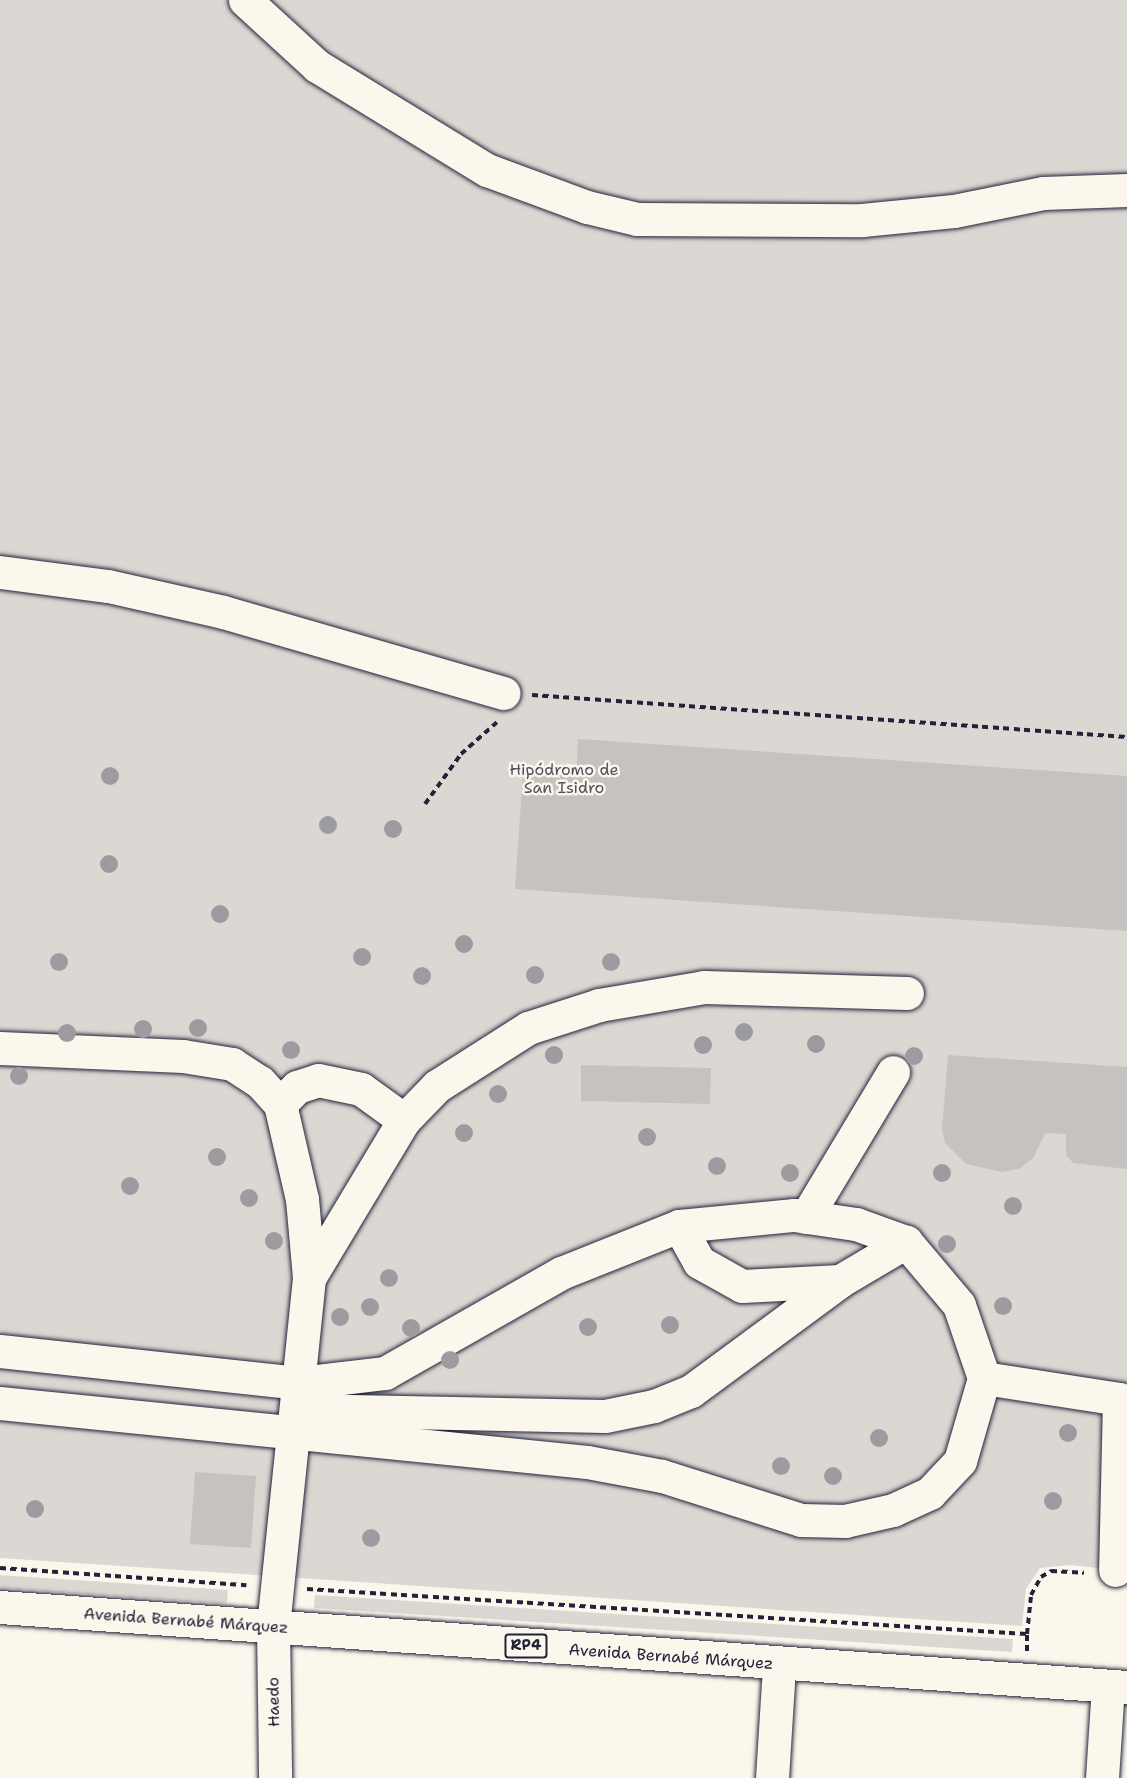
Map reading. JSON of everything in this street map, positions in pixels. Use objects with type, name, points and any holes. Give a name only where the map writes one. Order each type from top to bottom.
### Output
[{"type":"main road","points":[[245,0],[317,66],[487,170],[587,207],[637,219],[862,220],[954,211],[1043,193],[1127,190]]},
{"type":"main road","points":[[0,572],[108,586],[223,612],[503,705]]},
{"type":"main road","points":[[309,1278],[404,1120],[437,1086],[487,1050],[528,1028],[599,1005],[704,987],[907,993]]},
{"type":"main road","points":[[0,1048],[183,1056],[232,1064],[260,1082],[280,1104],[297,1087],[318,1080],[361,1089],[404,1120]]},
{"type":"main road","points":[[806,1217],[892,1072]]},
{"type":"main road","name":"Haedo","points":[[275,1778],[273,1627],[309,1278],[302,1199],[280,1104]]},
{"type":"main road","points":[[0,1351],[297,1408],[662,1476],[801,1520],[845,1521],[893,1510],[930,1493],[960,1461],[984,1378],[959,1305],[906,1242],[856,1224],[806,1217],[679,1226],[561,1273],[385,1372],[297,1408]]},
{"type":"main road","points":[[679,1226],[699,1262],[742,1286],[840,1281]]},
{"type":"main road","points":[[0,1402],[605,1416],[654,1406],[691,1391],[840,1281],[906,1242]]},
{"type":"main road","points":[[984,1378],[1119,1399],[1123,1436],[1104,1572]]},
{"type":"main road","name":"Avenida Bernabé Márquez","points":[[0,1607],[779,1666],[1118,1687]]},
{"type":"main road","points":[[772,1778],[779,1666]]},
{"type":"main road","points":[[1102,1778],[1118,1687]]},
{"type":"path","points":[[425,804],[461,754],[503,705],[1127,737]]},
{"type":"path","points":[[0,1568],[1027,1634],[1031,1595],[1041,1577],[1051,1571],[1104,1572]]},
{"type":"green space","name":"Hipódromo de San Isidro","points":[[0,0],[1127,0],[1127,1571],[1069,1565],[1040,1568],[1026,1589],[1022,1626],[0,1558]]},
{"type":"green space","points":[[0,1575],[228,1590],[227,1604],[0,1588]]},
{"type":"green space","points":[[315,1595],[1013,1639],[1012,1652],[314,1608]]},
{"type":"building","points":[[578,739],[1127,776],[1127,931],[515,889],[523,772],[576,776]]},
{"type":"building","points":[[948,1055],[1127,1067],[1127,1169],[1073,1163],[1066,1155],[1066,1134],[1045,1133],[1034,1157],[1019,1169],[1002,1172],[966,1164],[945,1143],[942,1129]]},
{"type":"building","points":[[581,1065],[711,1068],[710,1104],[581,1101]]},
{"type":"building","points":[[195,1472],[256,1476],[251,1548],[190,1544]]}]
